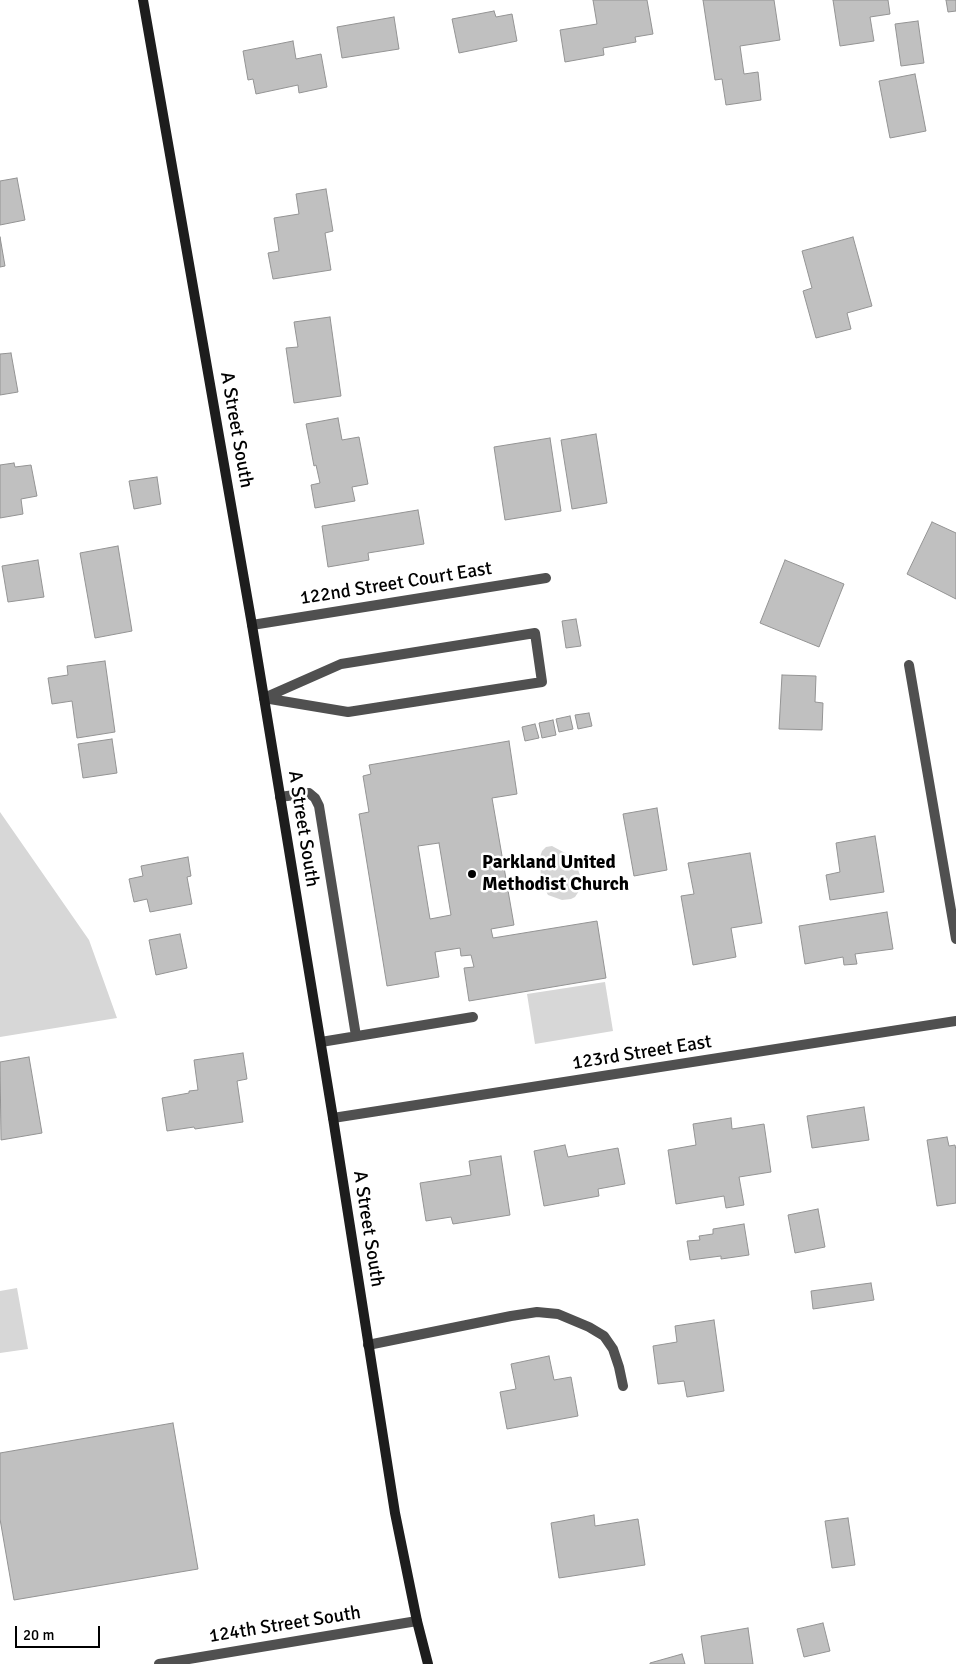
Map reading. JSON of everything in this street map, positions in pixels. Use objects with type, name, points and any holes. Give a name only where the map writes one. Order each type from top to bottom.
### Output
[{"type":"street","name":"A Street South","points":[[142,0],[252,625],[321,1042],[396,1519],[428,1664]]},
{"type":"street","name":"122nd Street Court East","points":[[252,625],[546,578]]},
{"type":"street","points":[[535,633],[542,682],[348,712],[264,698],[341,664],[535,633]]},
{"type":"street","points":[[910,666],[956,939]]},
{"type":"street","points":[[280,797],[309,793],[315,798],[319,806],[356,1036]]},
{"type":"street","points":[[321,1042],[474,1017]]},
{"type":"street","name":"123rd Street East","points":[[333,1118],[956,1021]]},
{"type":"street","points":[[368,1345],[512,1316],[537,1312],[558,1314],[589,1327],[604,1336],[613,1349],[623,1386]]},
{"type":"street","name":"124th Street South","points":[[159,1664],[417,1621]]},
{"type":"shaded area","points":[[0,812],[89,940],[117,1018],[0,1037]]},
{"type":"shaded area","points":[[552,846],[570,857],[577,867],[581,878],[579,891],[571,899],[562,900],[548,895],[541,881],[540,857],[546,847]]},
{"type":"shaded area","points":[[605,982],[613,1031],[535,1044],[527,994]]},
{"type":"shaded area","points":[[17,1288],[28,1349],[0,1353],[0,1291]]},
{"type":"building","points":[[593,0],[647,0],[653,34],[635,37],[636,42],[603,48],[604,55],[565,62],[560,30],[597,24]]},
{"type":"building","points":[[703,0],[774,0],[780,40],[740,46],[744,74],[758,72],[761,100],[726,105],[722,79],[715,80]]},
{"type":"building","points":[[833,0],[888,0],[890,14],[870,17],[874,41],[840,46]]},
{"type":"building","points":[[946,0],[956,0],[956,11],[948,12]]},
{"type":"building","points":[[494,11],[496,17],[512,14],[517,41],[459,53],[452,19]]},
{"type":"building","points":[[394,17],[399,49],[342,58],[337,27]]},
{"type":"building","points":[[918,21],[924,63],[901,66],[895,24]]},
{"type":"building","points":[[293,41],[296,59],[321,54],[327,87],[299,93],[298,85],[256,94],[253,79],[248,80],[243,51]]},
{"type":"building","points":[[915,74],[926,131],[890,138],[879,81]]},
{"type":"building","points":[[17,178],[25,220],[0,225],[0,181]]},
{"type":"building","points":[[326,189],[333,231],[325,233],[331,270],[273,279],[268,253],[279,251],[274,218],[299,214],[296,194]]},
{"type":"building","points":[[0,237],[5,266],[0,267]]},
{"type":"building","points":[[853,237],[872,306],[847,313],[851,329],[816,338],[803,291],[812,288],[802,251]]},
{"type":"building","points":[[330,317],[341,396],[294,403],[286,348],[298,347],[294,322]]},
{"type":"building","points":[[11,353],[18,392],[0,395],[0,354]]},
{"type":"building","points":[[338,418],[342,440],[359,437],[368,484],[352,487],[355,501],[315,508],[311,485],[320,483],[316,465],[314,466],[306,424]]},
{"type":"building","points":[[596,434],[607,503],[572,509],[561,440]]},
{"type":"building","points":[[550,438],[561,511],[505,520],[494,447]]},
{"type":"building","points":[[14,463],[15,467],[31,465],[37,496],[21,499],[23,514],[0,518],[0,465]]},
{"type":"building","points":[[157,477],[161,504],[134,509],[129,481]]},
{"type":"building","points":[[418,510],[424,544],[368,553],[369,560],[328,567],[322,526]]},
{"type":"building","points":[[932,522],[956,533],[956,599],[907,574]]},
{"type":"building","points":[[118,546],[132,631],[95,638],[80,553]]},
{"type":"building","points":[[38,560],[44,597],[8,602],[2,566]]},
{"type":"building","points":[[785,560],[844,584],[819,647],[760,623]]},
{"type":"building","points":[[576,619],[581,646],[566,648],[562,621]]},
{"type":"building","points":[[105,661],[115,732],[77,738],[72,701],[52,704],[48,678],[68,675],[67,666]]},
{"type":"building","points":[[782,675],[816,676],[815,702],[823,703],[822,730],[779,729]]},
{"type":"building","points":[[589,713],[592,726],[578,729],[575,715]]},
{"type":"building","points":[[570,716],[573,729],[559,732],[556,719]]},
{"type":"building","points":[[553,720],[556,735],[542,738],[539,723]]},
{"type":"building","points":[[535,724],[539,738],[525,741],[522,727]]},
{"type":"building","points":[[112,739],[117,773],[83,778],[78,744]]},
{"type":"building","points":[[509,741],[517,794],[492,798],[514,925],[491,929],[493,938],[597,921],[606,978],[469,1001],[464,968],[474,967],[471,955],[461,956],[460,948],[435,952],[439,977],[387,986],[359,814],[369,812],[363,776],[371,774],[369,765]],"holes":[[[439,843],[451,915],[430,919],[418,846]]]},
{"type":"building","points":[[657,808],[667,870],[634,876],[623,814]]},
{"type":"building","points":[[875,836],[884,892],[830,900],[826,875],[840,872],[836,843]]},
{"type":"building","points":[[750,853],[762,923],[731,928],[736,957],[693,965],[681,896],[694,894],[688,863]]},
{"type":"building","points":[[188,857],[191,876],[187,877],[192,904],[150,912],[147,899],[134,902],[129,879],[143,876],[141,866]]},
{"type":"building","points":[[887,912],[893,949],[855,954],[857,964],[844,965],[843,957],[805,964],[799,926]]},
{"type":"building","points":[[180,934],[187,968],[156,975],[149,940]]},
{"type":"building","points":[[243,1053],[247,1079],[237,1081],[243,1122],[167,1131],[162,1098],[198,1090],[194,1060]]},
{"type":"building","points":[[29,1057],[42,1133],[1,1140],[0,1062]]},
{"type":"building","points":[[864,1107],[869,1140],[812,1148],[807,1116]]},
{"type":"building","points":[[731,1118],[732,1129],[764,1124],[771,1172],[739,1177],[744,1205],[726,1208],[724,1196],[676,1204],[668,1150],[696,1145],[693,1124]]},
{"type":"building","points":[[947,1137],[949,1146],[955,1145],[956,1150],[956,1203],[937,1206],[927,1140]]},
{"type":"building","points":[[565,1145],[568,1157],[618,1148],[625,1184],[598,1189],[599,1196],[544,1206],[534,1151]]},
{"type":"building","points":[[501,1156],[510,1215],[453,1224],[451,1217],[426,1221],[420,1183],[471,1175],[469,1161]]},
{"type":"building","points":[[818,1209],[825,1247],[795,1253],[788,1215]]},
{"type":"building","points":[[744,1224],[749,1255],[721,1259],[721,1256],[690,1260],[687,1241],[700,1240],[699,1236],[713,1234],[713,1229]]},
{"type":"building","points":[[871,1283],[874,1300],[813,1309],[811,1291]]},
{"type":"building","points":[[714,1320],[724,1391],[687,1397],[684,1381],[658,1384],[653,1346],[677,1342],[675,1326]]},
{"type":"building","points":[[549,1356],[554,1380],[571,1377],[578,1416],[507,1429],[500,1392],[516,1389],[511,1364]]},
{"type":"building","points":[[173,1423],[198,1569],[14,1600],[0,1519],[0,1453]]},
{"type":"building","points":[[594,1515],[595,1526],[638,1519],[645,1565],[559,1578],[551,1523]]},
{"type":"building","points":[[848,1518],[855,1565],[832,1568],[825,1521]]},
{"type":"building","points":[[823,1623],[830,1651],[804,1657],[797,1629]]},
{"type":"building","points":[[748,1628],[753,1664],[705,1664],[701,1636]]},
{"type":"building","points":[[682,1654],[685,1664],[650,1664],[650,1663]]},
{"type":"place","name":"Parkland United Methodist Church","points":[[472,874]]}]
